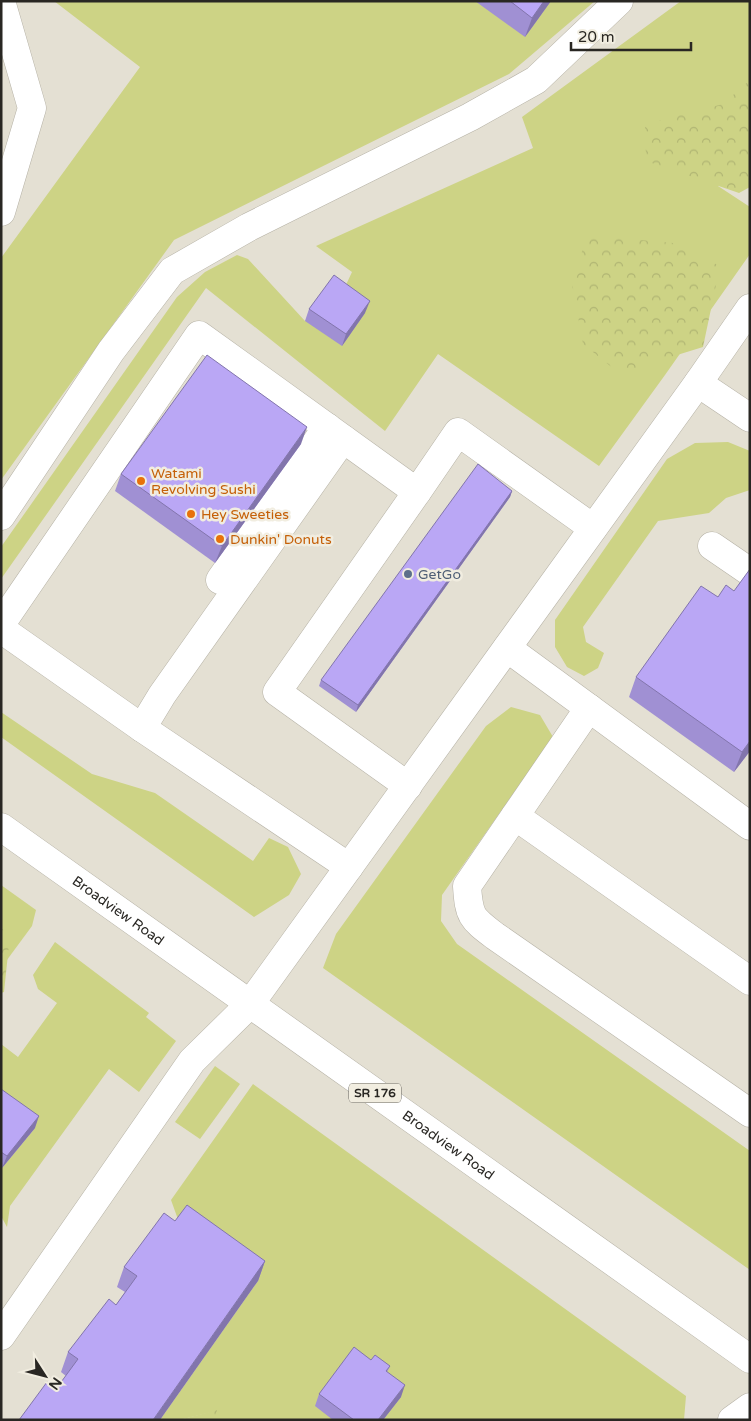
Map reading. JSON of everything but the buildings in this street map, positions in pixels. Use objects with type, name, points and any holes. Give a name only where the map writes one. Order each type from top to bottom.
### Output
[{"type":"main road","points":[[1,212],[32,108],[2,1]]},
{"type":"main road","points":[[1,516],[111,351],[172,271],[249,227],[470,117],[536,80],[620,1]]},
{"type":"main road","points":[[1,1336],[192,1061],[250,1004],[698,383],[750,308]]},
{"type":"main road","points":[[1,624],[198,335],[416,492]]},
{"type":"main road","points":[[698,383],[750,418]]},
{"type":"main road","points":[[408,786],[277,692],[458,432],[593,528]]},
{"type":"main road","points":[[142,728],[335,433]]},
{"type":"main road","points":[[712,546],[750,572]]},
{"type":"main road","points":[[1,629],[142,728],[349,867]]},
{"type":"main road","points":[[507,648],[747,819]]},
{"type":"main road","points":[[589,708],[466,886],[468,908],[477,922],[494,936],[750,1113]]},
{"type":"main road","points":[[515,816],[750,981]]},
{"type":"main road","name":"Broadview Road","points":[[1,827],[750,1359]]},
{"type":"main road","points":[[732,1420],[750,1406]]},
{"type":"green space","points":[[54,1],[595,1],[509,74],[174,240],[1,480],[1,258],[140,67]]},
{"type":"green space","points":[[681,1],[750,1],[750,143],[718,186],[750,207],[750,254],[599,466],[438,354],[385,431],[206,288],[1,579],[1,547],[177,297],[205,272],[237,255],[248,259],[305,321],[345,287],[352,272],[316,246],[533,148],[522,117]]},
{"type":"green space","points":[[750,80],[750,187],[739,193],[646,161],[645,124],[723,104]]},
{"type":"green space","points":[[587,235],[673,243],[720,266],[703,347],[619,373],[583,344],[572,284]]},
{"type":"green space","points":[[728,442],[750,451],[750,490],[726,498],[709,513],[658,521],[583,627],[586,642],[604,653],[598,668],[584,676],[567,667],[555,647],[555,620],[667,459],[695,443]]},
{"type":"green space","points":[[511,707],[540,715],[553,737],[442,895],[441,921],[457,944],[750,1151],[750,1270],[323,968],[336,934],[486,726]]},
{"type":"green space","points":[[1,712],[92,774],[155,793],[253,861],[269,838],[288,847],[301,874],[289,895],[254,917],[1,737]]},
{"type":"green space","points":[[1,885],[36,910],[32,926],[1,968]]},
{"type":"green space","points":[[1,928],[10,935],[4,992],[1,993]]},
{"type":"green space","points":[[55,942],[149,1013],[146,1017],[176,1041],[139,1092],[109,1069],[10,1206],[7,1227],[1,1216],[1,1168],[35,1128],[1,1093],[1,1044],[18,1057],[57,1003],[38,989],[33,975]]},
{"type":"green space","points":[[215,1066],[240,1084],[200,1139],[175,1122]]},
{"type":"green space","points":[[253,1084],[686,1396],[684,1420],[217,1420],[216,1411],[179,1420],[160,1420],[258,1281],[180,1225],[171,1200]]},
{"type":"green space","points":[[217,1410],[217,1420],[179,1420]]},
{"type":"place","name":"Watami Revolving Sushi","points":[[141,481]]},
{"type":"place","name":"Hey Sweeties","points":[[191,514]]},
{"type":"place","name":"Dunkin' Donuts","points":[[220,539]]},
{"type":"place","name":"GetGo","points":[[408,574]]}]
